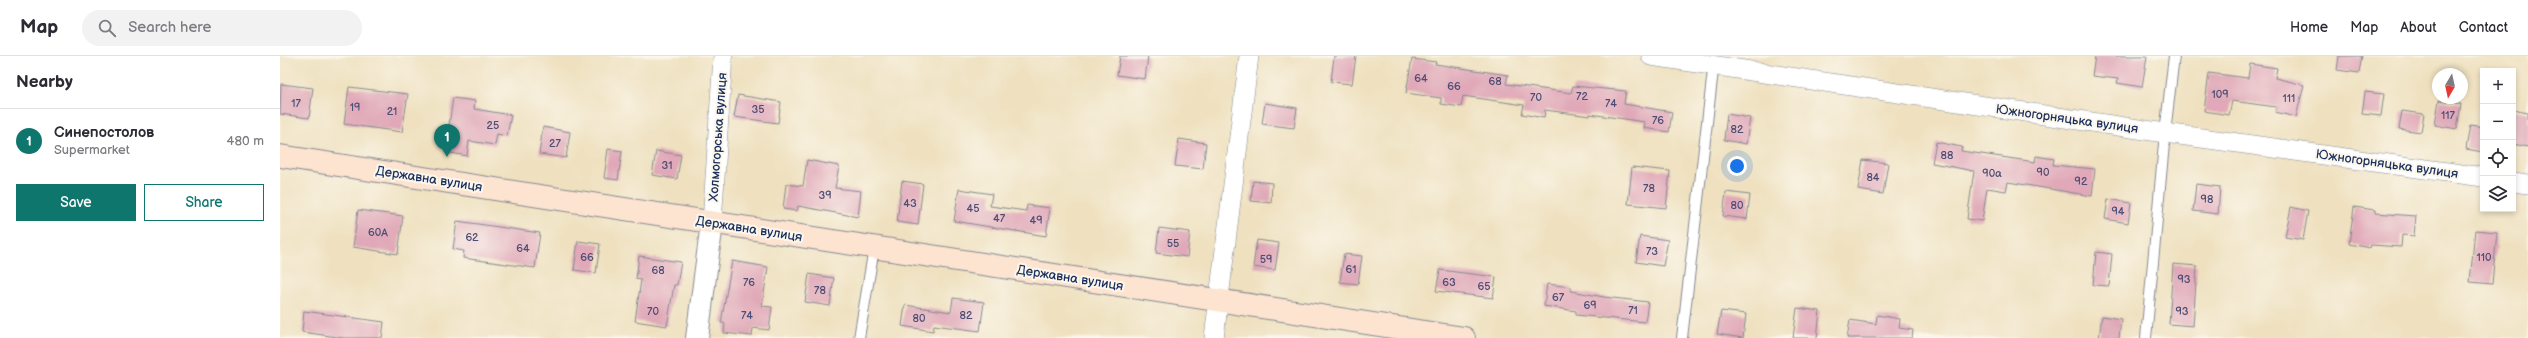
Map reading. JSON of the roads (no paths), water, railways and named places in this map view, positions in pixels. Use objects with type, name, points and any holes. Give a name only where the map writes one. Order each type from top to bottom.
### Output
[{"type":"main road","name":"Державна вулиця","points":[[280,156],[1464,338]]},
{"type":"street","name":"Холмогорська вулиця","points":[[698,338],[712,223],[723,56]]},
{"type":"street","points":[[1214,338],[1249,56]]},
{"type":"street","name":"Южногорняцька вулиця","points":[[1651,56],[1714,61],[2165,133],[2480,177]]},
{"type":"street","points":[[2516,182],[2528,184]]},
{"type":"lane","points":[[2146,338],[2165,133],[2174,56]]},
{"type":"lane","points":[[1682,338],[1714,61]]},
{"type":"lane","points":[[859,338],[874,248]]},
{"type":"place","name":"Синепостолов","points":[[447,157]]}]
